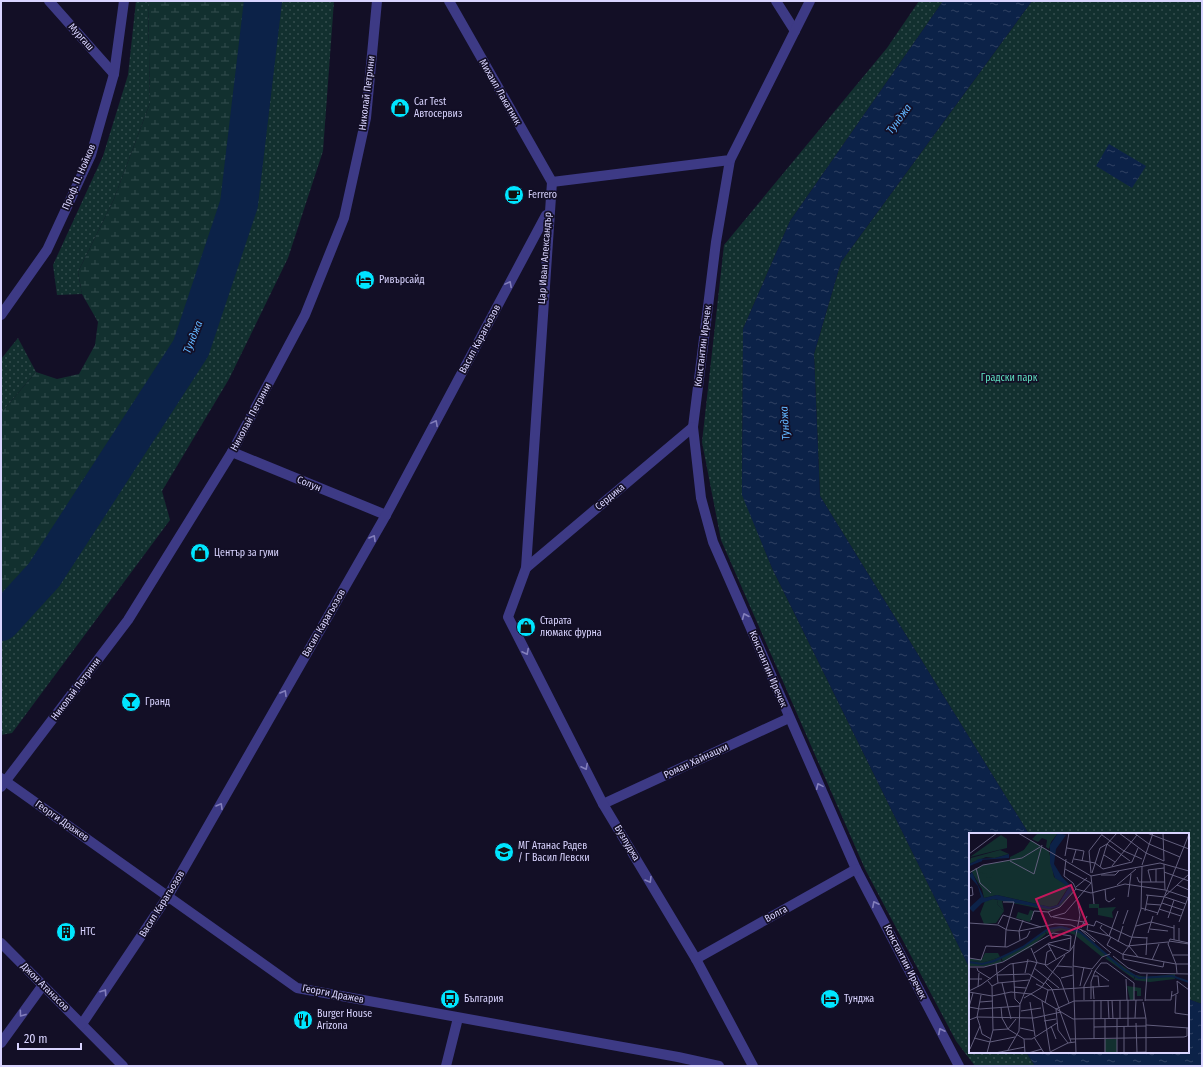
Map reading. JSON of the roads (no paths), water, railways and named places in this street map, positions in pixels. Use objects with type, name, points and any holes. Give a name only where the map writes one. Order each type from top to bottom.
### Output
[{"type":"street","name":"Мургаш","points":[[49,1],[114,74]]},
{"type":"street","name":"Проф. П. Нойков","points":[[1,315],[47,250],[91,155],[114,74],[124,1]]},
{"type":"street","name":"Николай Петрини","points":[[2,783],[128,620],[232,452],[305,315],[344,218],[366,118],[377,1]]},
{"type":"street","name":"Михаил Лакатник","points":[[449,1],[552,182]]},
{"type":"street","points":[[776,1],[795,31]]},
{"type":"street","points":[[552,182],[730,160],[810,1]]},
{"type":"street","name":"Константин Иречек","points":[[730,160],[716,242],[694,427],[701,498],[713,542],[856,869],[959,1066]]},
{"type":"street","name":"Цар Иван Александър","points":[[508,617],[526,568],[548,212],[552,182]]},
{"type":"street","name":"Васил Карагьозов","points":[[82,1024],[168,896],[386,515],[548,212]]},
{"type":"street","name":"Сердика","points":[[526,568],[694,427]]},
{"type":"street","name":"Солун","points":[[232,452],[386,515]]},
{"type":"street","name":"Бузлуджа","points":[[508,617],[603,804],[696,959],[752,1066]]},
{"type":"street","name":"Роман Хайнацки","points":[[603,804],[789,718]]},
{"type":"street","name":"Георги Дражев","points":[[2,783],[168,896],[297,988],[678,1057],[719,1066]]},
{"type":"street","name":"Волга","points":[[696,959],[856,869]]},
{"type":"street","name":"Джон Атанасов","points":[[1,943],[123,1066]]},
{"type":"street","points":[[1,1043],[43,985]]},
{"type":"street","points":[[446,1066],[458,1018]]},
{"type":"water","points":[[943,1],[1032,1],[841,262],[814,354],[820,496],[1028,833],[969,833],[969,967],[772,568],[742,495],[743,329],[790,221]]},
{"type":"water","points":[[1109,144],[1146,166],[1132,188],[1096,166]]},
{"type":"water","points":[[1189,999],[1202,1004],[1202,1066],[1035,1066],[1027,1053],[1189,1053]]},
{"type":"waterway","name":"Тунджа","points":[[1,622],[44,575],[191,348],[239,204],[263,1]]},
{"type":"place","name":"Car Test Автосервиз","points":[[400,108]]},
{"type":"place","name":"Ferrero","points":[[514,195]]},
{"type":"place","name":"Ривърсайд","points":[[365,280]]},
{"type":"place","name":"Център за гуми","points":[[200,553]]},
{"type":"place","name":"Старата люмакс фурна","points":[[526,627]]},
{"type":"place","name":"Гранд","points":[[131,702]]},
{"type":"place","name":"МГ Атанас Радев / Г Васил Левски","points":[[504,852]]},
{"type":"place","name":"НТС","points":[[66,932]]},
{"type":"place","name":"България","points":[[450,999]]},
{"type":"place","name":"Тунджа","points":[[830,999]]},
{"type":"place","name":"Burger House Arizona","points":[[303,1020]]},
{"type":"park label","name":"Градски парк","points":[[1009,378]]}]
